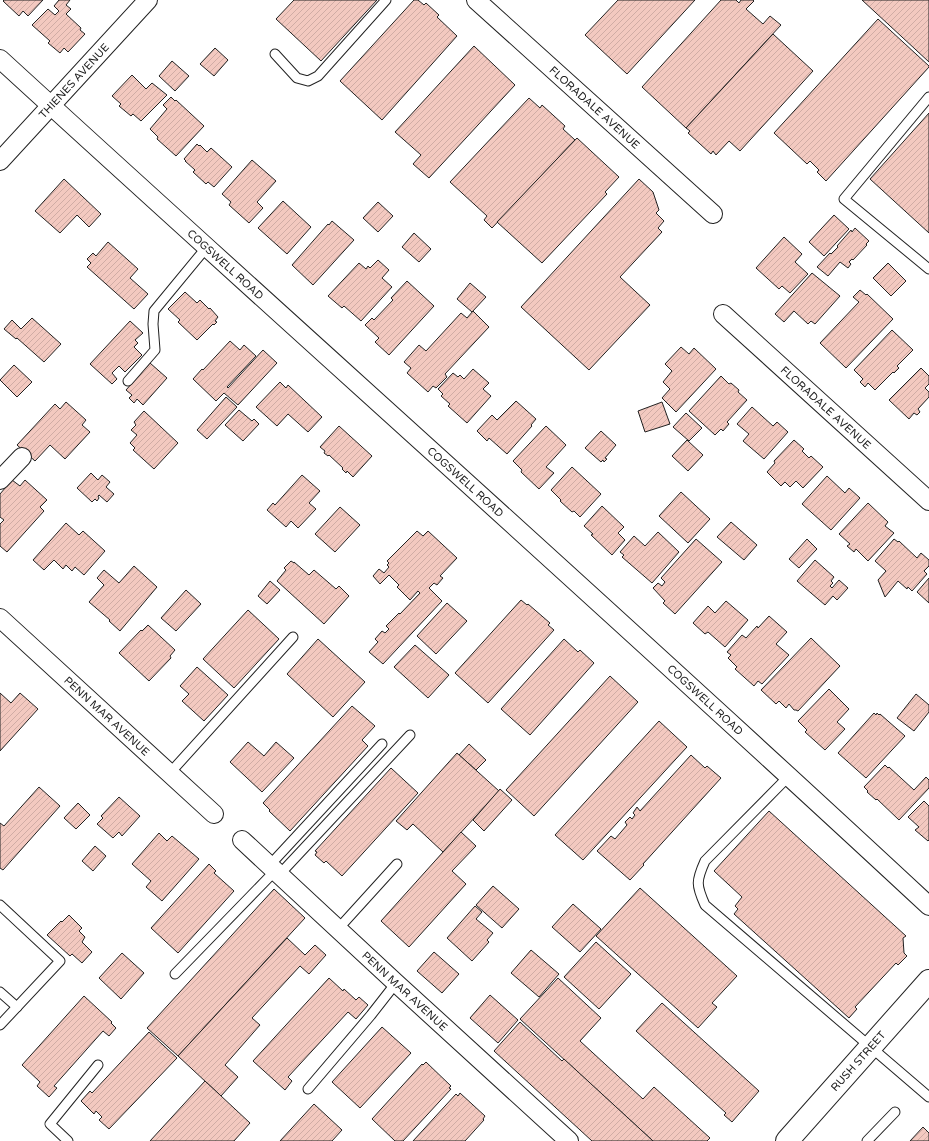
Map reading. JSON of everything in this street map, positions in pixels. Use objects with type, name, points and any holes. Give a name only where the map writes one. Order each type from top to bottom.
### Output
[{"type":"street","name":"THIENES AVENUE","points":[[0,161],[148,0]]},
{"type":"street","name":"FLORADALE AVENUE","points":[[476,0],[713,214]]},
{"type":"street","name":"COGSWELL ROAD","points":[[0,59],[206,248],[789,776],[929,906]]},
{"type":"street","name":"FLORADALE AVENUE","points":[[724,314],[929,501]]},
{"type":"street","points":[[0,480],[22,457]]},
{"type":"street","name":"PENN MAR AVENUE","points":[[0,618],[214,814]]},
{"type":"street","name":"PENN MAR AVENUE","points":[[242,840],[396,983],[570,1141]]},
{"type":"street","name":"RUSH STREET","points":[[787,1141],[929,981]]},
{"type":"lane","points":[[275,54],[297,78],[308,81],[318,76],[386,0]]},
{"type":"lane","points":[[929,97],[844,199],[929,269]]},
{"type":"lane","points":[[128,381],[155,350],[153,324],[154,311],[206,248]]},
{"type":"lane","points":[[169,774],[293,637]]},
{"type":"lane","points":[[175,974],[275,870],[410,735]]},
{"type":"lane","points":[[275,870],[382,744]]},
{"type":"lane","points":[[789,776],[705,861],[698,876],[699,891],[705,905],[929,1097]]},
{"type":"lane","points":[[338,929],[397,864]]},
{"type":"lane","points":[[0,905],[60,961],[0,1025]]},
{"type":"lane","points":[[308,1090],[396,983]]},
{"type":"lane","points":[[0,992],[17,1007]]},
{"type":"lane","points":[[68,1141],[50,1124],[98,1065]]},
{"type":"lane","points":[[867,1141],[895,1112]]},
{"type":"building","points":[[43,0],[28,16],[23,11],[19,16],[3,1]]},
{"type":"building","points":[[59,0],[70,0],[66,5],[71,9],[66,14],[81,28],[80,30],[85,34],[68,52],[64,48],[60,53],[48,43],[50,41],[32,25],[48,9],[55,15],[59,11],[54,6]]},
{"type":"building","points":[[294,0],[377,0],[321,61],[276,19]]},
{"type":"building","points":[[414,0],[418,0],[424,5],[426,3],[439,15],[437,17],[457,36],[382,120],[340,81]]},
{"type":"building","points":[[618,0],[695,0],[627,74],[585,35]]},
{"type":"building","points":[[721,0],[736,0],[739,3],[741,0],[753,0],[754,1],[746,9],[763,24],[770,16],[781,25],[686,128],[642,87]]},
{"type":"building","points":[[862,0],[929,0],[929,62]]},
{"type":"building","points":[[878,19],[929,67],[826,181],[817,172],[819,170],[810,161],[807,164],[774,133]]},
{"type":"building","points":[[773,34],[813,71],[740,151],[729,141],[716,155],[713,151],[711,154],[688,133],[690,131],[686,128]]},
{"type":"building","points":[[474,46],[515,85],[429,178],[413,164],[421,155],[395,132]]},
{"type":"building","points":[[215,48],[228,60],[214,76],[200,64]]},
{"type":"building","points":[[172,61],[189,76],[175,91],[159,76]]},
{"type":"building","points":[[132,75],[146,89],[152,83],[167,95],[141,121],[133,114],[131,116],[119,106],[121,104],[112,96]]},
{"type":"building","points":[[171,97],[204,126],[176,156],[157,139],[158,137],[150,129],[167,109],[163,105]]},
{"type":"building","points":[[529,98],[540,108],[542,105],[565,126],[563,129],[575,140],[492,228],[484,220],[487,216],[450,182]]},
{"type":"building","points":[[929,113],[929,233],[870,179]]},
{"type":"building","points":[[577,138],[619,177],[605,192],[607,194],[542,263],[497,222]]},
{"type":"building","points":[[197,144],[207,152],[211,148],[232,167],[214,187],[208,182],[206,184],[193,172],[195,170],[184,159]]},
{"type":"building","points":[[252,160],[276,181],[257,202],[263,208],[249,223],[229,205],[231,202],[222,194]]},
{"type":"building","points":[[64,179],[101,214],[89,227],[77,215],[60,233],[35,211]]},
{"type":"building","points":[[639,179],[653,192],[659,210],[656,213],[664,221],[658,228],[662,232],[620,277],[650,305],[589,370],[521,307]]},
{"type":"building","points":[[283,201],[311,227],[287,254],[258,228]]},
{"type":"building","points":[[378,202],[393,216],[378,232],[363,218]]},
{"type":"building","points":[[834,215],[849,229],[824,256],[809,242]]},
{"type":"building","points":[[332,221],[354,240],[313,285],[292,265]]},
{"type":"building","points":[[855,228],[869,241],[866,244],[867,245],[853,260],[852,259],[849,262],[851,264],[848,268],[840,262],[828,276],[817,267],[838,247],[837,246],[851,230],[852,232]]},
{"type":"building","points":[[414,233],[431,249],[419,262],[402,247]]},
{"type":"building","points":[[784,237],[802,254],[795,262],[808,274],[790,293],[782,286],[779,289],[756,268]]},
{"type":"building","points":[[108,242],[138,269],[130,278],[148,294],[134,309],[87,267],[91,263],[87,259],[93,253],[96,256]]},
{"type":"building","points":[[378,260],[389,270],[382,278],[392,287],[361,321],[344,306],[342,308],[328,296],[359,263],[366,269],[368,266],[370,268]]},
{"type":"building","points":[[888,263],[906,281],[891,296],[873,278]]},
{"type":"building","points":[[812,273],[840,296],[815,324],[811,321],[808,324],[794,311],[784,322],[775,314]]},
{"type":"building","points":[[407,281],[434,306],[389,355],[375,342],[379,338],[365,325],[372,318],[374,320],[393,300],[391,298]]},
{"type":"building","points":[[470,283],[486,297],[472,312],[457,299]]},
{"type":"building","points":[[860,290],[866,295],[867,294],[893,319],[846,368],[820,343],[859,302],[853,297]]},
{"type":"building","points":[[185,292],[197,303],[200,300],[218,317],[215,321],[217,322],[197,340],[178,322],[180,320],[168,309]]},
{"type":"building","points":[[473,311],[489,327],[445,374],[447,377],[436,388],[433,386],[428,392],[407,373],[411,368],[404,362],[419,345],[426,351],[461,313],[467,318]]},
{"type":"building","points":[[32,318],[61,344],[44,362],[17,338],[16,339],[4,329],[12,320],[21,329]]},
{"type":"building","points":[[130,321],[143,333],[135,340],[138,343],[134,347],[142,355],[125,372],[119,366],[112,373],[117,379],[112,384],[90,364]]},
{"type":"building","points":[[892,330],[913,350],[897,366],[899,368],[875,390],[868,383],[865,387],[860,382],[863,379],[854,370]]},
{"type":"building","points":[[230,341],[240,350],[244,345],[256,356],[227,387],[228,388],[263,350],[277,363],[238,405],[224,393],[216,401],[193,379]]},
{"type":"building","points":[[681,347],[689,354],[694,348],[716,369],[676,412],[662,398],[670,389],[663,382],[672,371],[665,364]]},
{"type":"building","points":[[150,363],[167,378],[143,405],[137,399],[134,403],[129,398],[132,395],[126,390]]},
{"type":"building","points":[[14,365],[32,382],[17,397],[0,380]]},
{"type":"building","points":[[921,368],[929,376],[929,384],[925,388],[929,392],[929,397],[918,409],[920,412],[917,415],[914,413],[909,419],[889,400]]},
{"type":"building","points":[[473,369],[489,383],[483,389],[491,396],[467,423],[448,406],[450,404],[441,396],[443,394],[438,389],[453,373],[458,377],[460,375],[464,379]]},
{"type":"building","points":[[721,376],[729,384],[731,383],[739,390],[738,392],[747,400],[727,422],[729,424],[723,431],[721,429],[715,435],[689,411]]},
{"type":"building","points":[[280,382],[286,388],[288,385],[322,417],[308,432],[288,414],[277,426],[256,407]]},
{"type":"building","points":[[226,397],[237,407],[207,439],[197,430]]},
{"type":"building","points":[[516,401],[536,419],[531,425],[532,426],[507,454],[489,438],[487,441],[477,431],[492,415],[497,420]]},
{"type":"building","points":[[66,402],[86,420],[82,425],[90,432],[65,459],[50,445],[35,461],[17,445],[55,404],[60,409]]},
{"type":"building","points":[[662,402],[670,424],[645,432],[638,411]]},
{"type":"building","points":[[752,407],[773,426],[777,422],[788,432],[764,459],[743,441],[749,434],[737,424]]},
{"type":"building","points":[[239,410],[252,421],[254,419],[259,424],[243,441],[225,425]]},
{"type":"building","points":[[144,411],[178,443],[154,469],[133,450],[135,448],[130,443],[137,435],[131,430],[136,425],[134,422]]},
{"type":"building","points":[[686,413],[702,428],[689,441],[673,427]]},
{"type":"building","points":[[339,426],[372,456],[353,477],[347,471],[346,473],[342,469],[343,468],[329,455],[328,456],[324,453],[325,451],[320,447]]},
{"type":"building","points":[[546,426],[566,445],[546,467],[554,473],[539,489],[521,472],[522,470],[513,461]]},
{"type":"building","points":[[601,431],[616,445],[605,458],[607,459],[604,462],[603,460],[601,462],[585,448]]},
{"type":"building","points":[[687,440],[703,455],[688,471],[672,456]]},
{"type":"building","points":[[794,440],[804,449],[802,451],[809,458],[811,456],[823,467],[803,488],[796,481],[790,487],[785,482],[781,486],[767,472],[775,463],[774,461]]},
{"type":"building","points":[[572,467],[601,494],[580,517],[560,501],[561,500],[551,490]]},
{"type":"building","points":[[91,473],[98,480],[102,475],[110,482],[106,487],[114,494],[107,502],[99,495],[97,501],[95,499],[92,502],[77,488]]},
{"type":"building","points":[[302,475],[320,491],[309,503],[316,509],[298,528],[291,521],[286,527],[267,510],[273,503],[275,505]]},
{"type":"building","points":[[827,476],[845,493],[849,488],[860,498],[831,530],[802,504]]},
{"type":"building","points":[[12,480],[20,486],[25,480],[47,500],[40,507],[44,511],[7,552],[0,546],[0,524],[4,520],[0,517],[0,494]]},
{"type":"building","points":[[681,492],[710,519],[688,543],[659,516]]},
{"type":"building","points":[[868,503],[888,522],[885,526],[894,533],[868,561],[856,549],[854,552],[847,546],[850,544],[839,534]]},
{"type":"building","points":[[602,506],[624,527],[618,533],[625,540],[612,555],[591,535],[593,534],[584,526]]},
{"type":"building","points":[[340,507],[360,525],[335,552],[315,534]]},
{"type":"building","points":[[731,522],[757,545],[744,560],[717,537]]},
{"type":"building","points":[[66,523],[79,535],[83,531],[105,551],[84,575],[75,567],[72,571],[66,565],[63,569],[54,560],[44,570],[33,560]]},
{"type":"building","points":[[417,531],[423,536],[428,531],[457,558],[440,576],[443,578],[437,585],[434,583],[429,588],[442,601],[383,664],[369,652],[378,642],[375,639],[382,631],[385,633],[389,629],[386,626],[420,593],[418,591],[410,600],[397,587],[399,585],[389,575],[380,584],[373,576],[379,569],[384,573],[389,567],[387,565],[389,563],[387,561]]},
{"type":"building","points":[[658,532],[679,552],[652,583],[622,557],[624,555],[620,552],[634,536],[645,546]]},
{"type":"building","points":[[696,539],[722,562],[675,614],[663,603],[665,601],[653,588],[658,583],[662,586],[665,582],[661,578]]},
{"type":"building","points":[[807,539],[817,549],[799,568],[789,559]]},
{"type":"building","points":[[894,539],[898,542],[899,541],[917,558],[921,553],[929,560],[929,566],[924,571],[927,574],[912,591],[908,587],[907,589],[898,581],[885,597],[878,580],[886,571],[875,561]]},
{"type":"building","points":[[815,560],[834,577],[831,581],[833,583],[830,586],[832,588],[839,580],[848,588],[837,600],[833,596],[825,605],[797,581]]},
{"type":"building","points":[[291,561],[309,575],[314,570],[336,589],[339,586],[349,596],[324,624],[277,581],[286,570],[284,568]]},
{"type":"building","points":[[134,566],[157,587],[120,631],[109,621],[110,620],[89,602],[104,585],[97,578],[104,570],[119,583]]},
{"type":"building","points":[[929,578],[929,603],[917,592]]},
{"type":"building","points":[[270,581],[280,590],[267,604],[258,596]]},
{"type":"building","points":[[186,590],[201,604],[176,631],[161,618]]},
{"type":"building","points":[[521,600],[527,605],[528,604],[550,623],[548,625],[554,630],[488,703],[455,673]]},
{"type":"building","points":[[726,601],[748,620],[725,647],[708,632],[705,634],[693,623],[708,606],[715,613]]},
{"type":"building","points":[[447,603],[467,621],[436,654],[417,636]]},
{"type":"building","points":[[248,610],[279,639],[234,688],[203,659]]},
{"type":"building","points":[[769,616],[787,632],[776,644],[789,655],[762,684],[758,681],[754,686],[735,669],[737,667],[728,658],[731,655],[727,652],[742,635],[746,638]]},
{"type":"building","points":[[148,625],[175,650],[170,656],[171,658],[149,681],[119,653],[141,630],[142,631]]},
{"type":"building","points":[[811,638],[840,666],[798,711],[794,710],[789,704],[786,708],[779,701],[776,704],[761,690]]},
{"type":"building","points":[[318,639],[365,682],[333,717],[287,674]]},
{"type":"building","points":[[564,639],[578,652],[580,650],[594,663],[530,735],[501,709]]},
{"type":"building","points":[[415,645],[449,675],[428,698],[394,667]]},
{"type":"building","points":[[197,667],[228,695],[204,721],[182,701],[189,694],[180,686]]},
{"type":"building","points":[[610,676],[638,702],[534,816],[506,790]]},
{"type":"building","points":[[829,689],[849,709],[837,722],[845,729],[825,750],[805,732],[807,730],[798,721]]},
{"type":"building","points":[[0,693],[11,703],[20,693],[38,709],[0,751]]},
{"type":"building","points":[[916,694],[929,705],[929,712],[914,731],[897,718]]},
{"type":"building","points":[[352,706],[375,726],[362,740],[368,746],[290,831],[269,811],[270,810],[263,803]]},
{"type":"building","points":[[874,713],[876,715],[877,713],[879,715],[880,714],[905,736],[866,778],[838,753]]},
{"type":"building","points":[[659,721],[687,747],[583,860],[555,835]]},
{"type":"building","points":[[248,742],[264,756],[276,742],[294,758],[262,792],[230,762]]},
{"type":"building","points":[[469,744],[486,760],[476,770],[459,755]]},
{"type":"building","points":[[457,753],[499,791],[443,852],[413,824],[407,830],[396,821]]},
{"type":"building","points":[[691,755],[705,768],[707,766],[721,778],[630,880],[597,851],[611,836],[615,839],[627,825],[625,822],[630,817],[632,819],[635,815],[633,813],[637,807],[640,811]]},
{"type":"building","points":[[885,765],[914,790],[926,777],[929,780],[929,788],[899,820],[877,799],[876,800],[867,792],[868,791],[864,787]]},
{"type":"building","points":[[391,768],[418,793],[342,876],[326,861],[324,863],[315,855],[317,852],[315,851]]},
{"type":"building","points":[[39,787],[60,806],[3,870],[0,868],[0,823],[4,826]]},
{"type":"building","points":[[500,789],[512,800],[484,831],[473,820]]},
{"type":"building","points":[[119,797],[140,816],[122,836],[119,832],[113,838],[97,824],[103,818],[101,816]]},
{"type":"building","points":[[924,801],[929,806],[928,841],[915,830],[919,827],[908,817]]},
{"type":"building","points":[[78,803],[90,815],[76,829],[64,818]]},
{"type":"building","points":[[769,811],[906,936],[903,938],[904,953],[907,956],[898,965],[896,963],[855,1007],[857,1009],[849,1018],[734,914],[738,909],[735,906],[742,897],[714,871]]},
{"type":"building","points":[[461,832],[476,846],[452,871],[466,884],[409,947],[381,921]]},
{"type":"building","points":[[159,833],[167,841],[172,836],[199,859],[162,901],[146,887],[151,881],[132,864]]},
{"type":"building","points":[[95,846],[106,856],[93,871],[82,861]]},
{"type":"building","points":[[209,864],[216,871],[214,873],[234,891],[178,953],[151,928]]},
{"type":"building","points":[[493,886],[519,909],[502,928],[476,905]]},
{"type":"building","points":[[640,888],[737,976],[712,1003],[717,1007],[698,1028],[596,936]]},
{"type":"building","points":[[274,889],[305,918],[178,1056],[147,1028]]},
{"type":"building","points":[[573,904],[601,929],[580,952],[552,927]]},
{"type":"building","points":[[475,906],[482,912],[476,919],[493,933],[487,940],[489,942],[472,961],[447,938]]},
{"type":"building","points":[[69,915],[82,928],[79,931],[85,937],[82,942],[92,952],[82,963],[72,954],[70,956],[47,935]]},
{"type":"building","points":[[287,938],[305,955],[315,945],[326,955],[309,974],[300,966],[252,1018],[260,1025],[225,1065],[238,1077],[221,1096],[178,1056]]},
{"type":"building","points":[[596,942],[631,974],[599,1009],[564,977]]},
{"type":"building","points":[[531,950],[559,974],[539,997],[511,973]]},
{"type":"building","points":[[434,952],[459,974],[442,993],[417,971]]},
{"type":"building","points":[[122,953],[144,973],[121,999],[99,978]]},
{"type":"building","points":[[329,978],[343,991],[344,989],[356,1000],[359,997],[368,1005],[356,1019],[348,1012],[288,1077],[292,1081],[285,1090],[253,1061]]},
{"type":"building","points":[[558,978],[601,1018],[580,1041],[643,1099],[654,1087],[710,1138],[707,1141],[653,1141],[520,1019]]},
{"type":"building","points":[[490,995],[518,1020],[498,1043],[470,1018]]},
{"type":"building","points":[[84,996],[112,1022],[111,1023],[116,1028],[109,1036],[103,1031],[54,1086],[57,1088],[49,1097],[37,1086],[40,1082],[22,1065]]},
{"type":"building","points":[[662,1003],[759,1091],[732,1122],[724,1115],[726,1113],[636,1031]]},
{"type":"building","points":[[520,1022],[562,1061],[564,1059],[653,1141],[592,1141],[494,1051]]},
{"type":"building","points":[[382,1027],[411,1053],[360,1108],[332,1082]]},
{"type":"building","points":[[149,1032],[177,1058],[109,1129],[99,1120],[102,1117],[96,1111],[94,1114],[81,1101],[90,1091],[92,1093]]},
{"type":"building","points":[[426,1062],[451,1086],[449,1088],[451,1089],[403,1141],[395,1141],[372,1119],[422,1064],[423,1065]]},
{"type":"building","points":[[205,1081],[250,1123],[234,1141],[150,1141]]},
{"type":"building","points":[[460,1093],[485,1116],[483,1119],[484,1120],[465,1141],[413,1141],[456,1094],[458,1096]]},
{"type":"building","points":[[314,1104],[342,1130],[332,1141],[280,1141]]},
{"type":"building","points":[[923,1127],[929,1133],[929,1141],[910,1141]]}]
